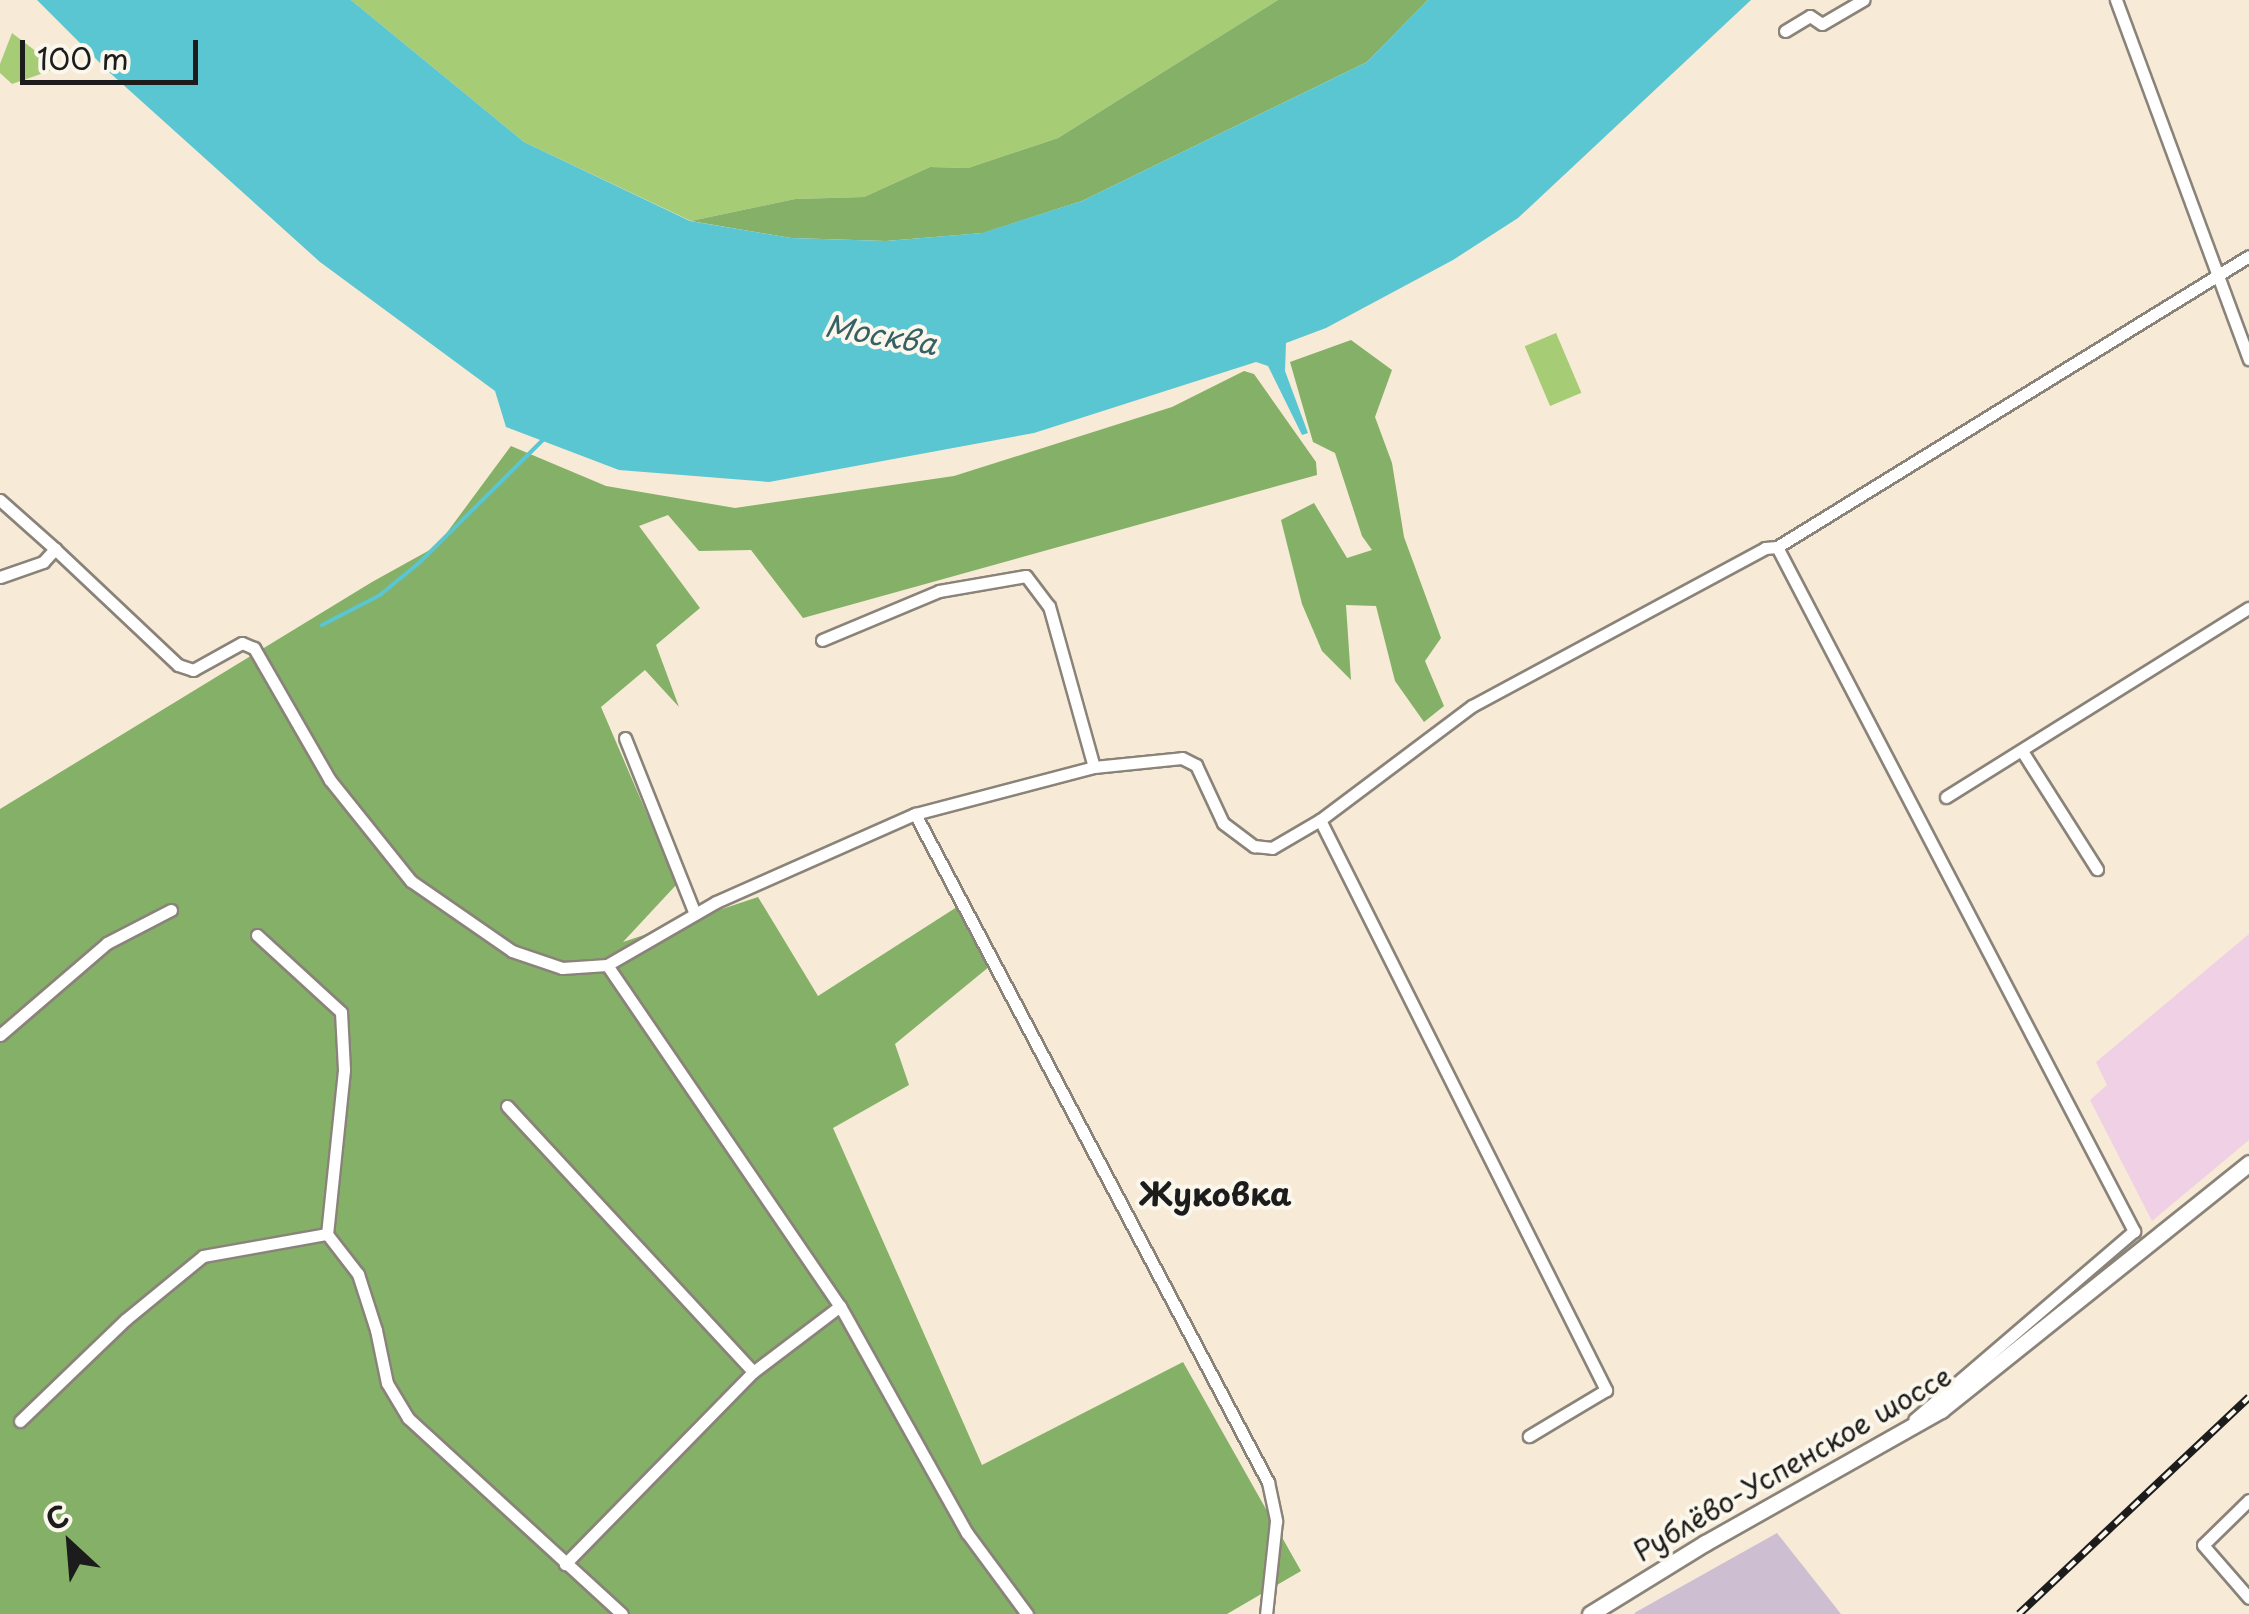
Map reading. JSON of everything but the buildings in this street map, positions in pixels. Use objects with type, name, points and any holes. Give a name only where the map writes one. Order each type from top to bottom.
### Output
[{"type":"main road","name":"Рублёво-Успенское шоссе","points":[[1590,1614],[1705,1543],[1880,1447],[1982,1380],[2249,1163]]},
{"type":"street","points":[[1784,31],[1810,16],[1822,24],[1863,0]]},
{"type":"street","points":[[2116,0],[2249,359]]},
{"type":"street","points":[[0,500],[178,665],[193,670],[242,643],[254,648],[330,780],[411,881],[512,951],[562,968],[607,965],[695,914],[914,814],[1094,768],[1182,758],[1196,766],[1223,822],[1254,846],[1272,848],[1320,820],[1472,706],[1764,548],[1777,547],[2249,256]]},
{"type":"street","points":[[1777,547],[2134,1231],[1880,1447]]},
{"type":"street","points":[[0,576],[43,562],[55,549]]},
{"type":"street","points":[[822,640],[939,592],[1026,576],[1049,606],[1094,768]]},
{"type":"street","points":[[1946,797],[2249,608]]},
{"type":"street","points":[[625,738],[695,914]]},
{"type":"street","points":[[2022,751],[2097,869]]},
{"type":"street","points":[[914,814],[1268,1482],[1276,1521],[1266,1614]]},
{"type":"street","points":[[1320,820],[1606,1390],[1529,1436]]},
{"type":"street","points":[[0,1035],[108,943],[171,910]]},
{"type":"street","points":[[257,935],[341,1012],[344,1070],[327,1234],[358,1274],[387,1382],[408,1418],[622,1614]]},
{"type":"street","points":[[607,965],[840,1306],[967,1533],[1027,1614]]},
{"type":"street","points":[[507,1106],[753,1372]]},
{"type":"street","points":[[20,1421],[125,1320],[203,1256],[327,1234]]},
{"type":"street","points":[[565,1564],[753,1372],[840,1306]]},
{"type":"street","points":[[2249,1500],[2203,1545],[2249,1598]]},
{"type":"shaded area","points":[[2249,934],[2249,1140],[2152,1221],[2090,1100],[2107,1085],[2096,1062]]},
{"type":"shaded area","points":[[1777,1533],[1841,1614],[1634,1614],[1636,1612]]},
{"type":"green space","points":[[351,0],[1278,0],[1058,138],[968,168],[930,167],[864,197],[795,199],[691,221],[524,142]]},
{"type":"green space","points":[[1278,0],[1428,0],[1367,62],[1082,201],[983,233],[886,241],[791,238],[691,221],[795,199],[864,197],[930,167],[968,168],[1058,138]]},
{"type":"green space","points":[[12,33],[58,68],[12,84],[0,73],[0,64]]},
{"type":"green space","points":[[1556,333],[1581,393],[1550,406],[1525,346]]},
{"type":"green space","points":[[1351,340],[1392,370],[1375,417],[1392,463],[1404,537],[1441,638],[1425,661],[1444,706],[1424,722],[1395,681],[1376,606],[1346,605],[1351,680],[1322,651],[1302,604],[1281,520],[1314,503],[1347,558],[1372,550],[1362,536],[1335,453],[1313,442],[1290,362]]},
{"type":"green space","points":[[1244,371],[1254,374],[1316,462],[1317,475],[803,618],[751,550],[699,551],[668,515],[639,526],[700,608],[656,645],[679,707],[645,670],[601,707],[677,884],[623,942],[758,897],[818,996],[960,905],[990,966],[895,1044],[909,1085],[833,1128],[982,1465],[1183,1362],[1301,1571],[1227,1614],[0,1614],[0,809],[437,546],[511,446],[606,486],[735,508],[954,476],[1172,407]]},
{"type":"water","name":"Москва","points":[[37,0],[351,0],[524,142],[690,221],[791,238],[886,241],[982,233],[1082,201],[1367,62],[1428,0],[1751,0],[1518,218],[1453,260],[1326,328],[1286,343],[1285,371],[1308,433],[1302,435],[1268,366],[1256,362],[1034,433],[769,482],[619,470],[506,427],[495,391],[320,262],[109,72]]},
{"type":"waterway","points":[[322,625],[380,595],[420,562],[546,437]]},
{"type":"railway","points":[[2019,1614],[2249,1397]]},
{"type":"district","name":"Жуковка","points":[[1215,1193]]}]
